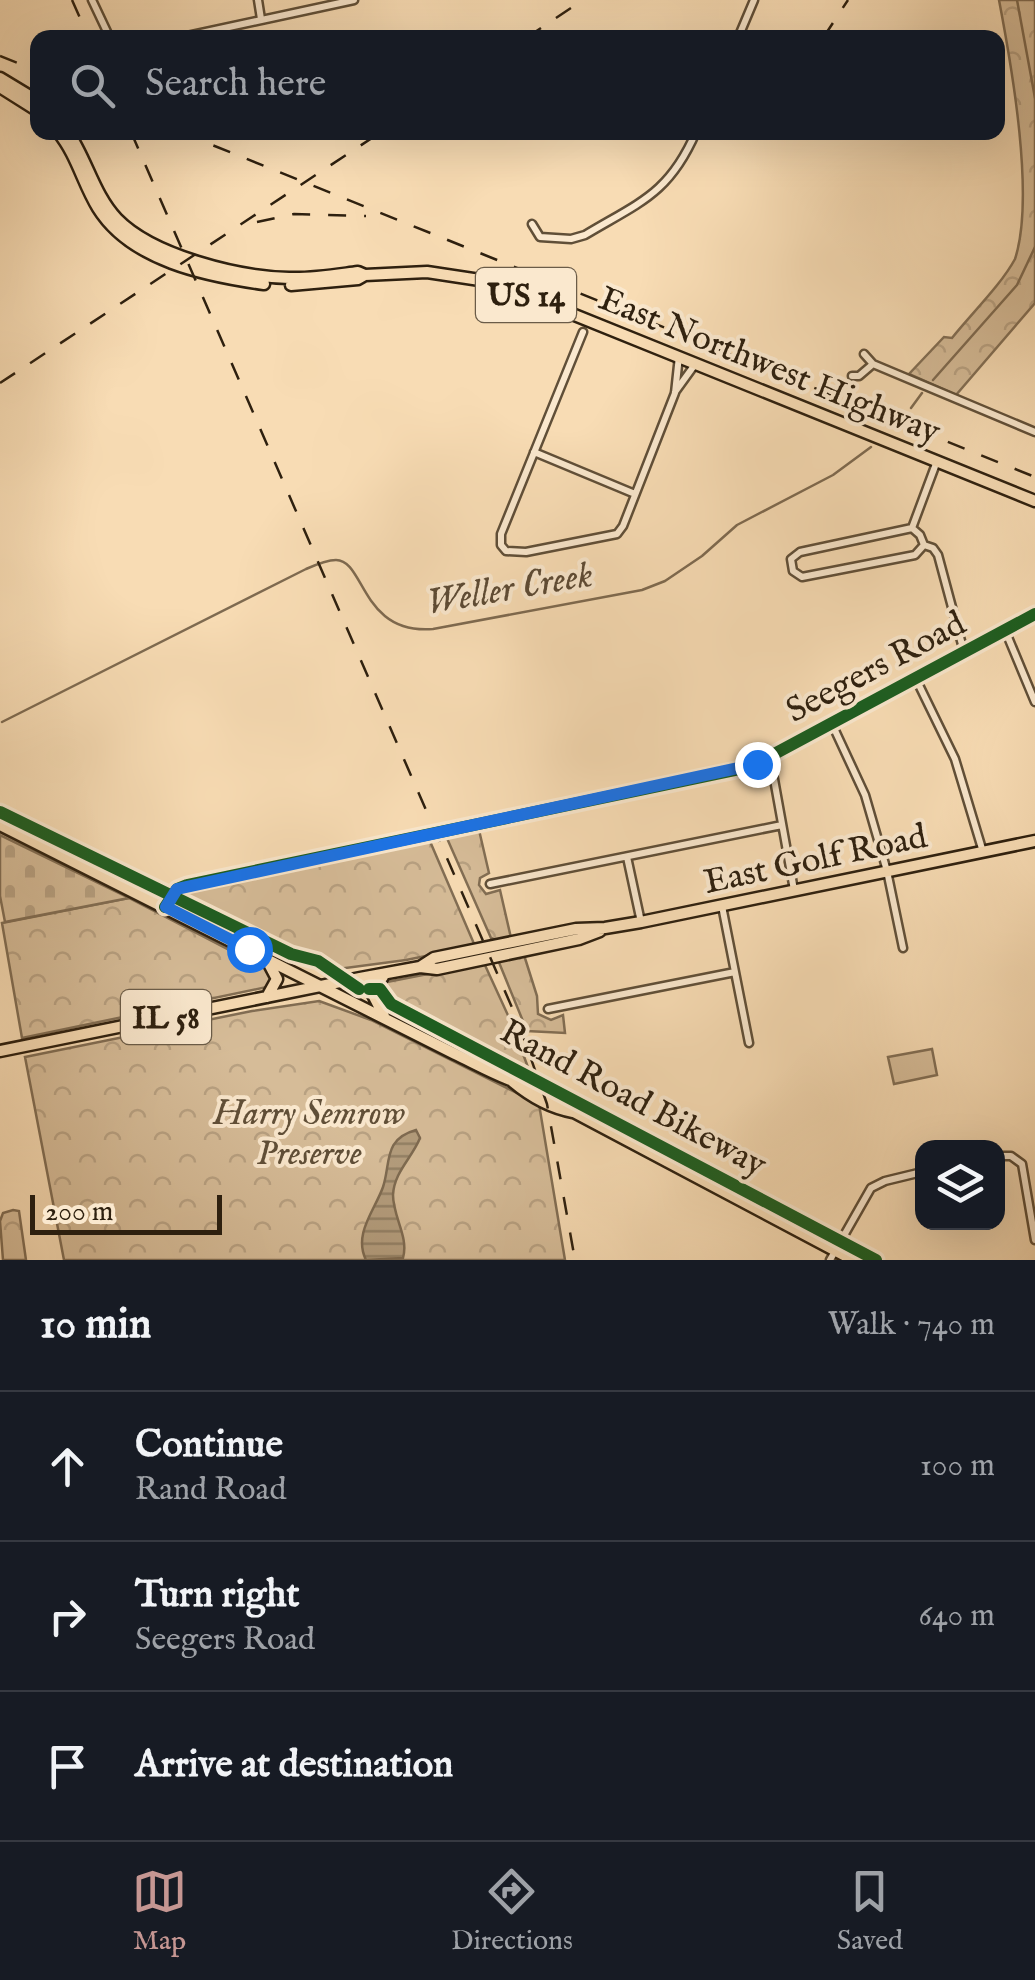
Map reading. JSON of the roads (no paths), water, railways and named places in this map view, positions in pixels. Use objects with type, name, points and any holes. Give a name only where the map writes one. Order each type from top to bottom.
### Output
[{"type":"main road","points":[[0,78],[30,96]]},
{"type":"main road","points":[[0,87],[30,106]]},
{"type":"main road","name":"East Northwest Highway","points":[[63,140],[104,216],[149,253],[212,274],[261,283],[306,285],[358,279],[364,274]]},
{"type":"main road","name":"East Northwest Highway","points":[[72,140],[108,209],[134,234],[155,245],[260,276],[306,278],[358,272],[427,272],[493,282],[1035,501]]},
{"type":"main road","points":[[0,825],[511,1080],[531,1084],[832,1255],[853,1260]]},
{"type":"main road","name":"East Golf Road","points":[[0,1051],[387,973],[437,968],[561,943],[605,928],[1035,841]]},
{"type":"main road","points":[[265,957],[277,980],[267,997]]},
{"type":"main road","points":[[384,1017],[372,992],[387,973]]},
{"type":"street","points":[[92,0],[106,30]]},
{"type":"street","points":[[258,0],[262,20]]},
{"type":"street","points":[[215,30],[354,0]]},
{"type":"street","points":[[741,30],[754,0]]},
{"type":"street","points":[[532,224],[540,237],[571,239],[585,235],[666,186],[684,161],[693,140]]},
{"type":"street","points":[[583,332],[502,534],[501,545],[506,551],[526,552],[616,534],[623,526],[674,393],[679,356]]},
{"type":"street","points":[[864,354],[872,364],[1035,432]]},
{"type":"street","points":[[674,393],[696,363]]},
{"type":"street","points":[[852,376],[859,376],[872,364]]},
{"type":"street","points":[[534,452],[635,494]]},
{"type":"street","points":[[912,528],[938,461]]},
{"type":"street","points":[[912,528],[800,552],[792,559],[792,570],[802,577],[915,555],[924,545]]},
{"type":"street","points":[[912,528],[924,545],[938,555],[964,652]]},
{"type":"street","name":"Seegers Road","points":[[166,907],[177,889],[187,885],[729,772],[770,757],[1035,614]]},
{"type":"street","points":[[1004,630],[1035,702]]},
{"type":"street","points":[[916,679],[955,759],[983,852]]},
{"type":"street","points":[[832,724],[865,795],[887,871],[903,948]]},
{"type":"street","points":[[770,757],[794,890]]},
{"type":"street","points":[[490,884],[782,825]]},
{"type":"street","points":[[627,857],[641,922]]},
{"type":"street","points":[[722,906],[749,1043]]},
{"type":"street","points":[[548,1009],[734,972]]},
{"type":"street","points":[[1005,1156],[1022,1164],[1035,1240]]},
{"type":"street","points":[[832,1255],[871,1188],[885,1180],[915,1174]]},
{"type":"waterway","name":"Weller Creek","points":[[1017,0],[1035,98]]},
{"type":"waterway","name":"Weller Creek","points":[[933,380],[1017,285],[1035,247]]},
{"type":"waterway","name":"Weller Creek","points":[[911,408],[922,393]]},
{"type":"waterway","name":"Weller Creek","points":[[2,722],[329,561],[346,563],[378,610],[409,628],[433,629],[642,590],[665,581],[702,556],[737,525],[833,475],[871,447]]},
{"type":"railway","points":[[72,0],[85,30]]},
{"type":"railway","points":[[538,30],[583,0]]},
{"type":"railway","points":[[828,30],[848,0]]},
{"type":"railway","points":[[0,56],[30,68]]},
{"type":"railway","points":[[134,140],[517,1019],[547,1104],[575,1260]]},
{"type":"railway","points":[[200,140],[1035,477]]},
{"type":"railway","points":[[0,383],[369,140]]},
{"type":"railway","points":[[257,222],[294,214],[366,216]]},
{"type":"park label","name":"Harry Semrow Preserve","points":[[309,1132]]}]
